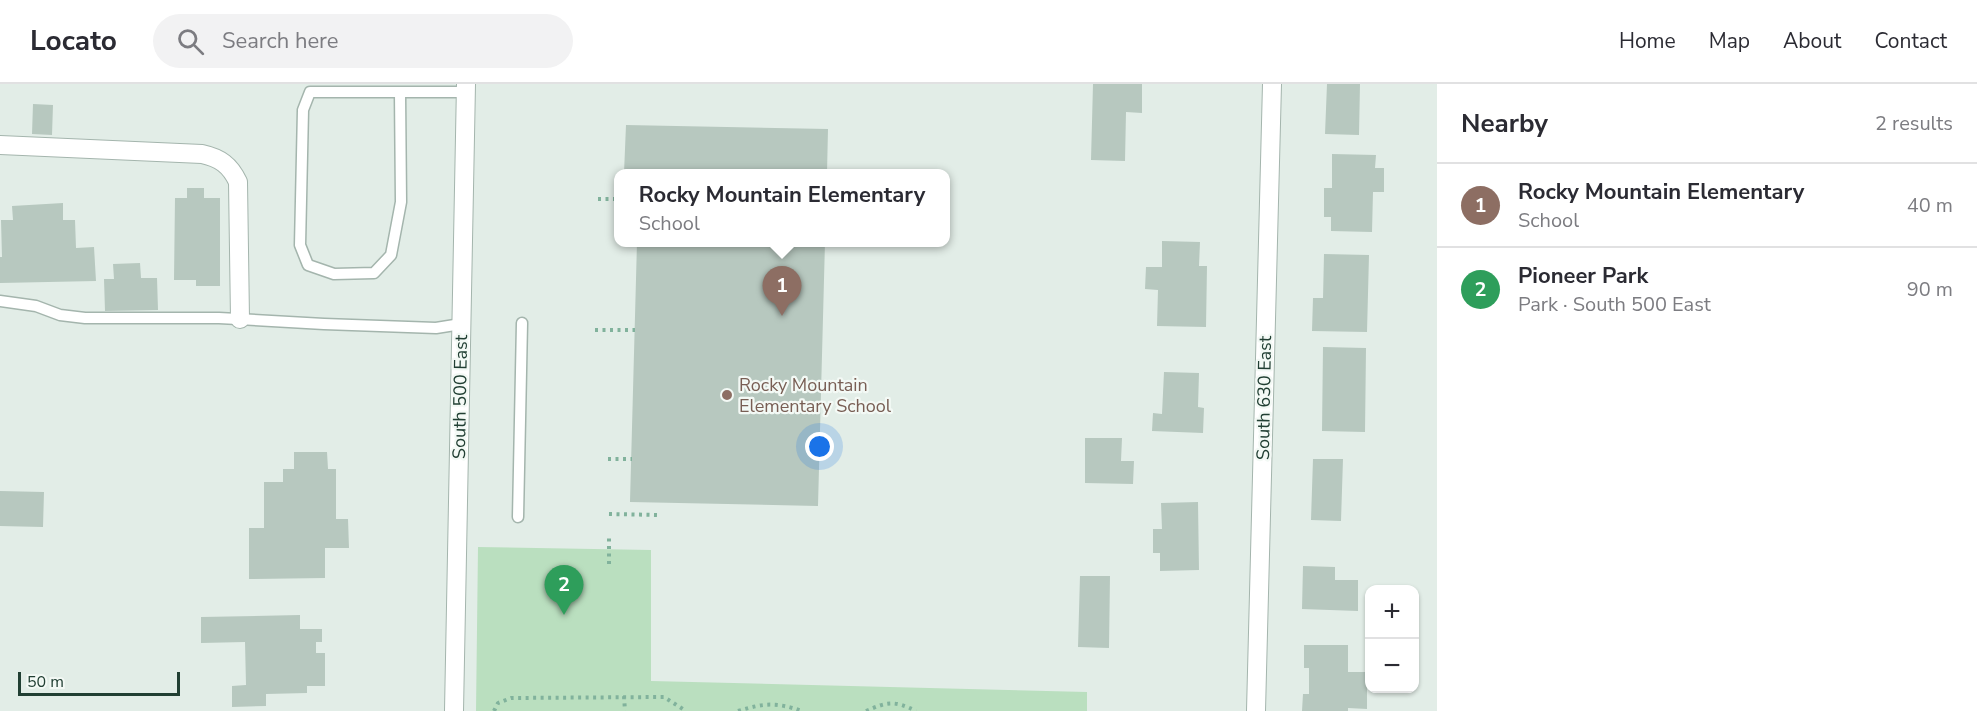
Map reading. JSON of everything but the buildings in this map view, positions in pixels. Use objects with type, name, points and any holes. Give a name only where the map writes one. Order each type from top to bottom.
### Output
[{"type":"street","name":"South 630 East","points":[[1256,711],[1272,84]]},
{"type":"street","name":"South 500 East","points":[[454,711],[466,88]]},
{"type":"street","points":[[0,145],[202,154],[215,156],[225,163],[238,182],[240,319]]},
{"type":"lane","points":[[400,93],[400,202],[391,255],[374,273],[334,274],[308,265],[300,245],[303,110],[310,92],[400,93],[466,88]]},
{"type":"lane","points":[[0,301],[36,306],[60,315],[85,318],[240,319],[436,327],[462,324]]},
{"type":"lane","points":[[518,517],[522,323]]},
{"type":"path","points":[[598,199],[614,199]]},
{"type":"path","points":[[595,330],[635,330]]},
{"type":"path","points":[[608,459],[632,459]]},
{"type":"path","points":[[609,514],[658,515]]},
{"type":"path","points":[[609,534],[609,564]]},
{"type":"path","points":[[494,711],[498,703],[511,698],[624,696],[664,697],[686,711]]},
{"type":"path","points":[[624,696],[625,711]]},
{"type":"path","points":[[866,711],[885,703],[906,706],[916,711]]},
{"type":"path","points":[[738,711],[754,706],[776,704],[802,711]]},
{"type":"green space","points":[[478,547],[651,550],[651,681],[1087,692],[1087,711],[476,711]]},
{"type":"place","name":"Rocky Mountain Elementary","points":[[782,316]]},
{"type":"place","name":"Rocky Mountain Elementary School","points":[[727,395]]},
{"type":"place","name":"Pioneer Park","points":[[564,615]]}]
